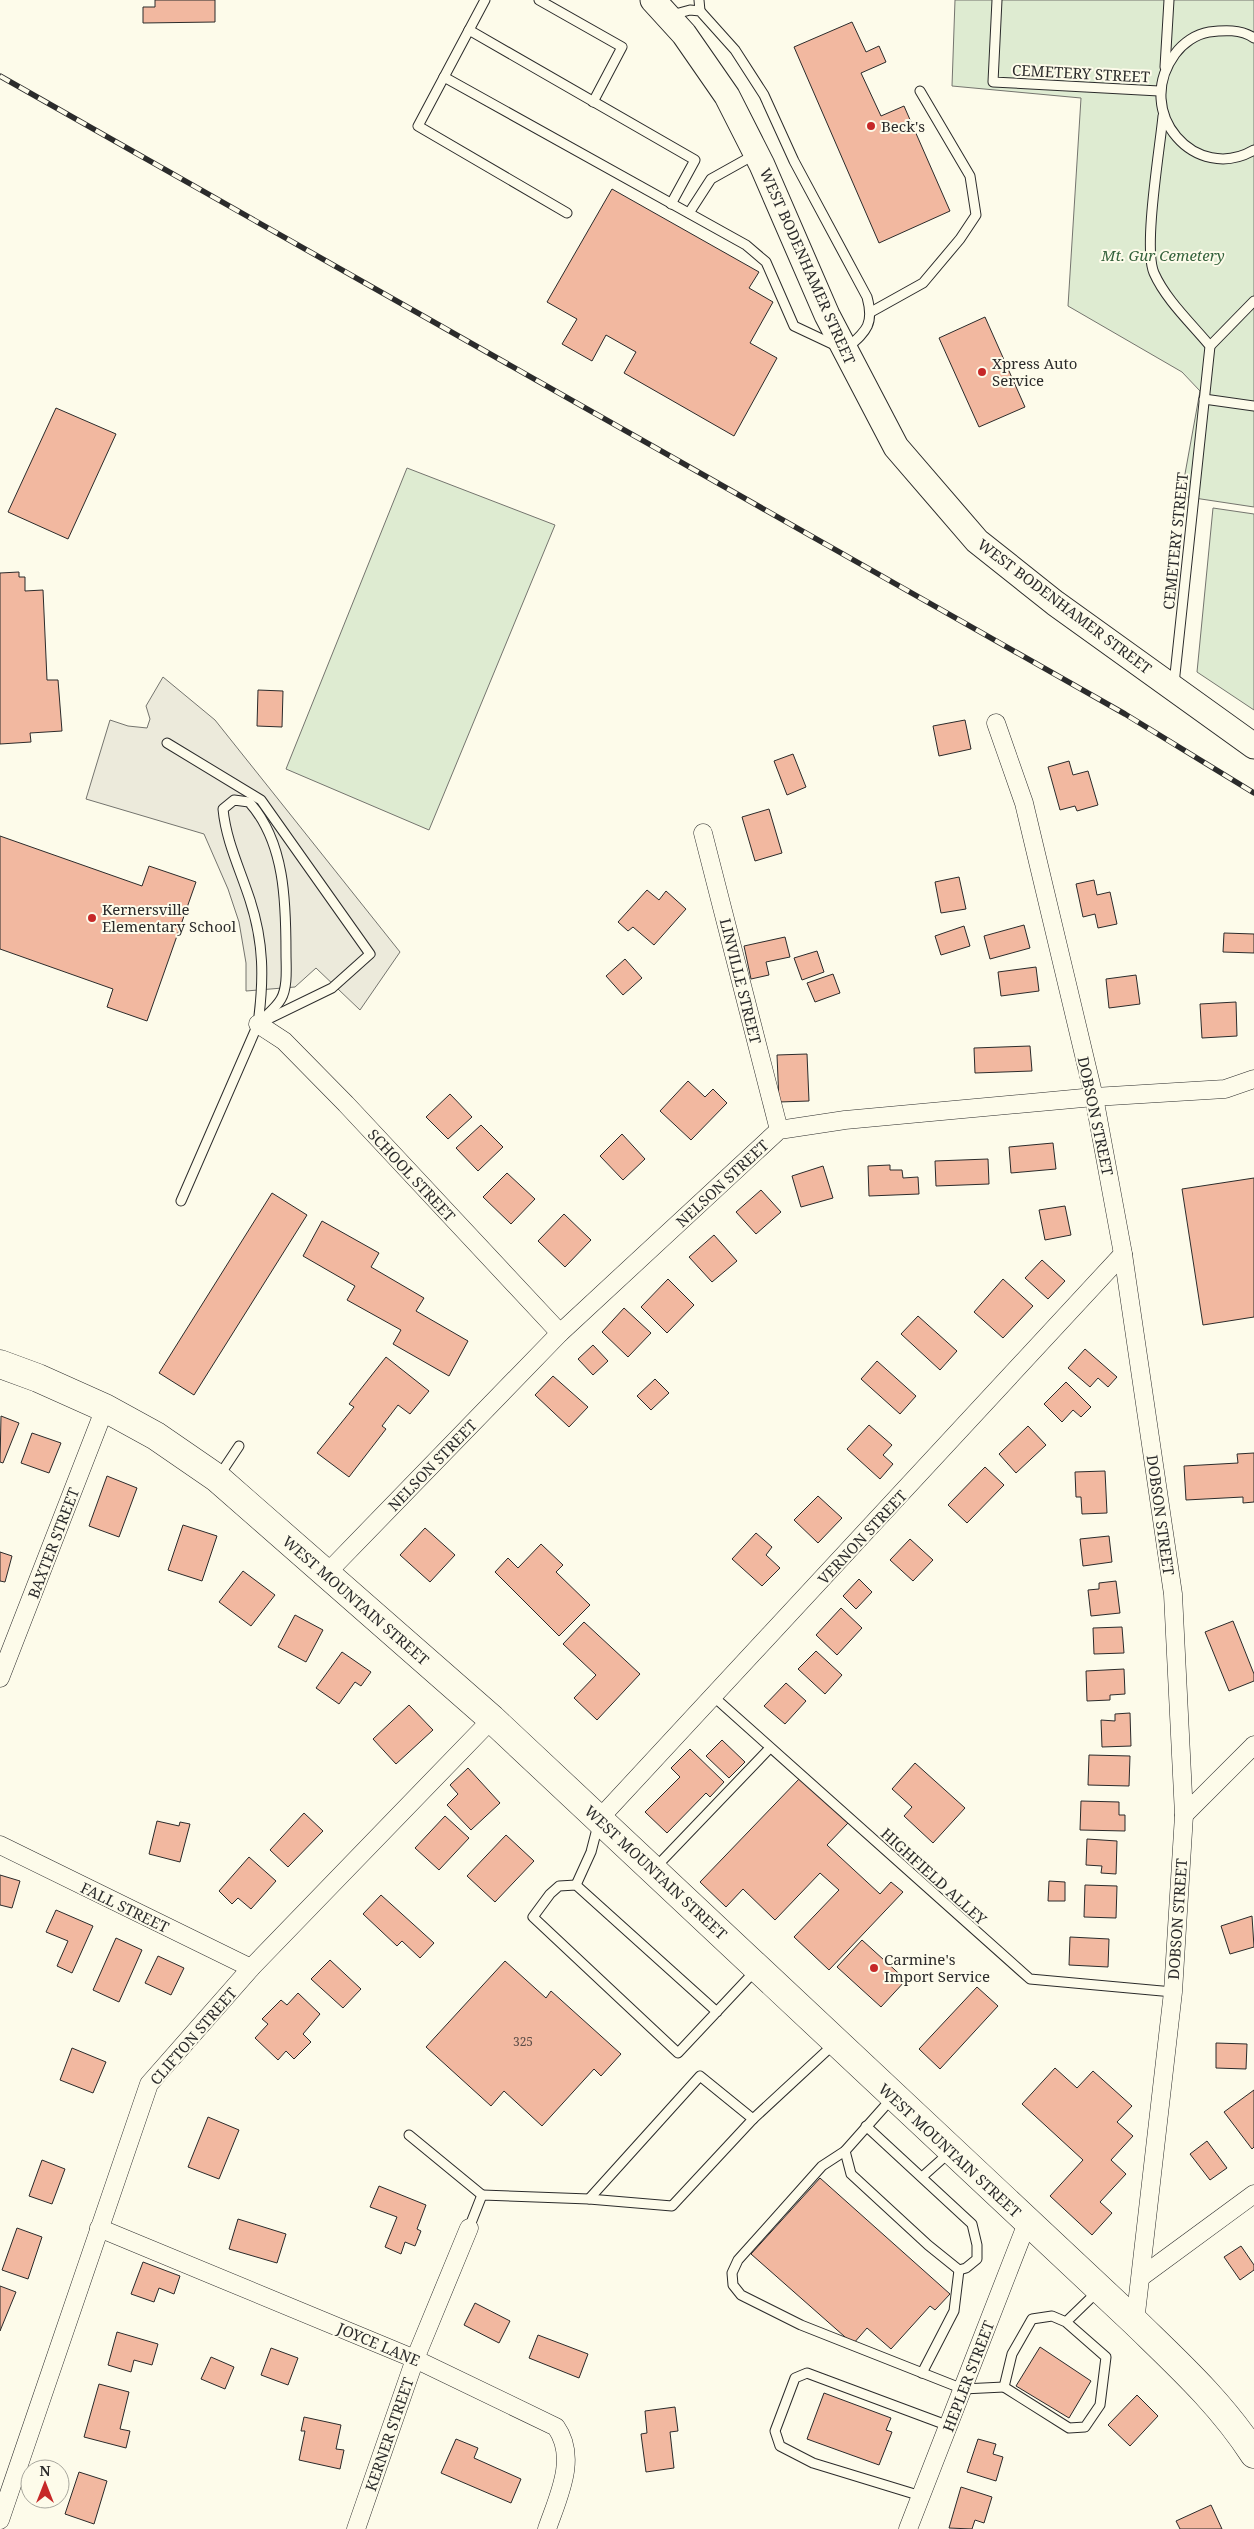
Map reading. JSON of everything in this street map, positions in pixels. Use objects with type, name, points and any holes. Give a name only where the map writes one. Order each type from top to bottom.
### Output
[{"type":"main road","name":"WEST BODENHAMER STREET","points":[[653,0],[684,34],[727,96],[757,154],[827,315],[896,447],[977,541],[1055,602],[1254,746]]},
{"type":"main road","name":"WEST MOUNTAIN STREET","points":[[0,1364],[38,1378],[105,1408],[156,1436],[217,1478],[492,1719],[951,2151],[1136,2322],[1209,2394],[1238,2430],[1254,2454]]},
{"type":"street","name":"DOBSON STREET","points":[[996,723],[1024,803],[1094,1097],[1123,1254],[1172,1594],[1184,1815],[1172,1992],[1136,2322]]},
{"type":"street","name":"LINVILLE STREET","points":[[703,833],[778,1130]]},
{"type":"street","name":"SCHOOL STREET","points":[[258,1024],[284,1041],[339,1097],[560,1333]]},
{"type":"street","name":"NELSON STREET","points":[[326,1574],[560,1333],[778,1130],[844,1120],[1094,1097],[1225,1089],[1254,1079]]},
{"type":"street","name":"VERNON STREET","points":[[599,1819],[1123,1254]]},
{"type":"street","name":"BAXTER STREET","points":[[0,1678],[105,1408]]},
{"type":"street","name":"CLIFTON STREET","points":[[0,2520],[149,2084],[250,1968],[492,1719]]},
{"type":"street","points":[[1184,1815],[1254,1745]]},
{"type":"street","name":"FALL STREET","points":[[0,1845],[250,1968]]},
{"type":"street","points":[[1141,2277],[1254,2194]]},
{"type":"street","name":"HEPLER STREET","points":[[908,2529],[1028,2223]]},
{"type":"street","name":"JOYCE LANE","points":[[99,2228],[415,2359],[556,2427],[564,2443],[566,2461],[564,2480],[547,2529]]},
{"type":"street","name":"KERNER STREET","points":[[356,2529],[415,2359],[469,2228]]},
{"type":"lane","points":[[486,0],[418,126],[567,213]]},
{"type":"lane","points":[[539,0],[622,47],[593,102]]},
{"type":"lane","points":[[444,78],[746,245],[766,262],[794,326],[845,350],[866,331],[871,312],[867,297],[794,161],[764,95],[735,50],[700,11],[699,0]]},
{"type":"lane","name":"CEMETERY STREET","points":[[997,0],[993,82],[1159,91]]},
{"type":"lane","points":[[1165,67],[1169,0]]},
{"type":"lane","points":[[672,21],[679,14],[690,10],[700,11]]},
{"type":"lane","points":[[469,30],[695,160],[671,204]]},
{"type":"lane","name":"CEMETERY STREET","points":[[1174,687],[1210,346],[1164,291],[1153,271],[1150,248],[1163,116],[1159,91],[1165,67],[1180,46],[1202,34],[1227,30],[1254,38]]},
{"type":"lane","points":[[871,312],[923,283],[960,239],[976,215],[970,176],[920,92]]},
{"type":"lane","name":"CEMETERY STREET","points":[[1163,116],[1176,138],[1196,152],[1221,158],[1246,154],[1254,150]]},
{"type":"lane","points":[[689,213],[711,179],[757,154]]},
{"type":"lane","points":[[1210,346],[1254,301]]},
{"type":"lane","points":[[1204,399],[1254,406]]},
{"type":"lane","points":[[167,743],[261,800],[370,954],[332,988],[258,1024]]},
{"type":"lane","points":[[181,1201],[258,1024],[264,985],[260,935],[225,830],[223,809],[234,800],[249,802],[261,815],[276,851],[286,905],[286,975],[281,998],[258,1024]]},
{"type":"lane","points":[[217,1478],[239,1446]]},
{"type":"lane","name":"HIGHFIELD ALLEY","points":[[714,1697],[1030,1979],[1172,1992]]},
{"type":"lane","points":[[653,1870],[770,1748]]},
{"type":"lane","points":[[576,1885],[591,1852],[599,1819]]},
{"type":"lane","points":[[717,2012],[576,1885],[559,1886],[550,1894],[532,1917],[678,2053],[717,2012],[758,1968]]},
{"type":"lane","points":[[409,2135],[482,2195],[589,2199],[672,2206],[753,2119],[836,2042]]},
{"type":"lane","points":[[589,2199],[700,2076],[753,2119]]},
{"type":"lane","points":[[894,2096],[844,2151],[822,2166],[738,2260],[732,2273],[732,2285],[741,2295],[801,2325],[963,2389],[1004,2387],[1069,2428],[1085,2427],[1100,2405],[1106,2357],[1066,2322],[1052,2316],[1032,2319],[1012,2354],[1004,2387]]},
{"type":"lane","points":[[866,2126],[972,2224],[977,2245],[977,2259],[966,2268],[959,2270]]},
{"type":"lane","points":[[844,2151],[851,2174],[928,2245],[959,2270]]},
{"type":"lane","points":[[922,2177],[951,2151]]},
{"type":"lane","points":[[469,2228],[482,2195]]},
{"type":"lane","points":[[922,2373],[954,2311],[959,2270]]},
{"type":"lane","points":[[1066,2322],[1100,2289]]},
{"type":"lane","points":[[921,2496],[813,2463],[780,2446],[775,2431],[785,2401],[795,2378],[808,2373],[949,2426]]},
{"type":"green space","name":"Mt. Gur Cemetery","points":[[955,0],[1254,0],[1254,507],[1181,496],[1200,391],[1182,372],[1068,306],[1081,98],[952,86]]},
{"type":"green space","points":[[407,468],[555,525],[429,830],[286,769]]},
{"type":"green space","points":[[1213,508],[1254,514],[1254,710],[1197,672]]},
{"type":"shaded area","points":[[163,677],[215,720],[400,952],[360,1010],[316,968],[295,987],[246,991],[246,963],[239,922],[228,889],[204,834],[86,799],[110,720],[128,726],[147,728],[150,719],[146,706]]},
{"type":"building","points":[[155,0],[215,0],[215,22],[143,23],[143,7],[155,7]]},
{"type":"building","name":"Beck's","points":[[852,22],[866,52],[879,46],[886,62],[861,73],[881,116],[904,106],[950,211],[879,243],[794,47]]},
{"type":"building","points":[[612,189],[759,272],[749,288],[773,302],[750,343],[777,358],[734,436],[624,373],[636,352],[606,335],[592,361],[562,344],[577,319],[547,302]]},
{"type":"building","name":"Xpress Auto Service","points":[[985,317],[1025,407],[979,427],[939,338]]},
{"type":"building","points":[[56,408],[116,434],[68,539],[8,512]]},
{"type":"building","points":[[19,572],[19,577],[25,577],[25,591],[43,590],[47,680],[58,680],[62,731],[30,733],[31,742],[0,744],[0,573]]},
{"type":"building","points":[[258,690],[283,691],[282,727],[257,726]]},
{"type":"building","points":[[965,720],[971,749],[939,756],[933,726]]},
{"type":"building","points":[[793,754],[806,787],[787,795],[774,761]]},
{"type":"building","points":[[1069,761],[1073,775],[1088,771],[1098,805],[1077,811],[1075,806],[1060,810],[1048,767]]},
{"type":"building","points":[[769,809],[782,853],[755,861],[742,817]]},
{"type":"building","name":"Kernersville Elementary School","points":[[0,836],[142,886],[149,866],[196,882],[147,1021],[107,1007],[113,989],[0,949]]},
{"type":"building","points":[[959,877],[966,909],[941,913],[935,882]]},
{"type":"building","points":[[1094,880],[1097,895],[1110,892],[1117,924],[1098,928],[1095,914],[1083,917],[1076,884]]},
{"type":"building","points":[[647,890],[659,900],[666,891],[686,909],[654,945],[633,927],[628,931],[618,922]]},
{"type":"building","points":[[1024,925],[1030,948],[990,959],[984,936]]},
{"type":"building","points":[[964,926],[970,946],[941,955],[935,936]]},
{"type":"building","points":[[1224,933],[1254,934],[1254,953],[1223,952]]},
{"type":"building","points":[[785,937],[790,957],[766,962],[769,975],[751,979],[744,946]]},
{"type":"building","points":[[817,951],[824,972],[802,980],[794,958]]},
{"type":"building","points":[[625,959],[642,978],[623,995],[606,976]]},
{"type":"building","points":[[1036,967],[1039,991],[1001,996],[998,972]]},
{"type":"building","points":[[833,974],[840,993],[815,1002],[807,983]]},
{"type":"building","points":[[1136,975],[1140,1004],[1109,1008],[1106,979]]},
{"type":"building","points":[[1236,1002],[1237,1036],[1202,1038],[1200,1004]]},
{"type":"building","points":[[1030,1046],[1032,1071],[975,1073],[974,1048]]},
{"type":"building","points":[[807,1054],[809,1101],[779,1102],[777,1055]]},
{"type":"building","points":[[688,1081],[705,1097],[713,1089],[727,1103],[691,1140],[660,1111]]},
{"type":"building","points":[[450,1094],[472,1117],[448,1139],[426,1117]]},
{"type":"building","points":[[481,1125],[503,1147],[478,1171],[456,1148]]},
{"type":"building","points":[[622,1134],[645,1159],[623,1180],[600,1156]]},
{"type":"building","points":[[1053,1143],[1056,1169],[1011,1173],[1009,1147]]},
{"type":"building","points":[[988,1159],[989,1184],[936,1186],[935,1161]]},
{"type":"building","points":[[890,1165],[890,1170],[902,1170],[903,1178],[918,1177],[919,1194],[869,1196],[868,1166]]},
{"type":"building","points":[[823,1166],[833,1198],[801,1207],[792,1176]]},
{"type":"building","points":[[507,1173],[535,1199],[511,1224],[483,1197]]},
{"type":"building","points":[[1254,1178],[1254,1317],[1203,1325],[1182,1189]]},
{"type":"building","points":[[761,1190],[781,1212],[756,1234],[736,1212]]},
{"type":"building","points":[[272,1193],[307,1215],[194,1395],[159,1373]]},
{"type":"building","points":[[1065,1206],[1071,1235],[1045,1240],[1039,1210]]},
{"type":"building","points":[[564,1214],[591,1240],[565,1267],[538,1241]]},
{"type":"building","points":[[322,1221],[379,1253],[371,1267],[424,1298],[416,1311],[468,1341],[449,1376],[393,1344],[401,1330],[347,1300],[355,1286],[303,1256]]},
{"type":"building","points":[[714,1235],[737,1261],[712,1282],[689,1257]]},
{"type":"building","points":[[1042,1260],[1065,1281],[1048,1299],[1025,1278]]},
{"type":"building","points":[[668,1279],[694,1305],[667,1333],[641,1307]]},
{"type":"building","points":[[1003,1279],[1033,1306],[1003,1338],[974,1312]]},
{"type":"building","points":[[624,1308],[651,1333],[628,1357],[602,1332]]},
{"type":"building","points":[[918,1316],[957,1351],[940,1370],[901,1334]]},
{"type":"building","points":[[593,1345],[608,1361],[593,1375],[578,1359]]},
{"type":"building","points":[[1085,1349],[1117,1377],[1108,1387],[1098,1378],[1090,1387],[1068,1368]]},
{"type":"building","points":[[386,1357],[429,1391],[410,1414],[398,1405],[382,1426],[386,1429],[349,1477],[317,1453],[354,1407],[349,1404]]},
{"type":"building","points":[[877,1361],[916,1396],[900,1414],[861,1379]]},
{"type":"building","points":[[553,1376],[588,1407],[569,1427],[535,1395]]},
{"type":"building","points":[[655,1379],[669,1393],[651,1410],[637,1396]]},
{"type":"building","points":[[1066,1382],[1091,1407],[1081,1417],[1073,1410],[1062,1422],[1044,1404]]},
{"type":"building","points":[[1,1416],[19,1423],[3,1463],[0,1462]]},
{"type":"building","points":[[869,1425],[892,1445],[883,1455],[893,1464],[880,1479],[847,1449]]},
{"type":"building","points":[[1028,1426],[1046,1445],[1016,1473],[999,1454]]},
{"type":"building","points":[[32,1433],[61,1443],[49,1473],[21,1463]]},
{"type":"building","points":[[1254,1453],[1254,1502],[1243,1503],[1243,1497],[1186,1500],[1184,1466],[1238,1463],[1237,1454]]},
{"type":"building","points":[[985,1467],[1004,1485],[967,1523],[948,1505]]},
{"type":"building","points":[[1105,1471],[1107,1513],[1082,1514],[1081,1497],[1076,1497],[1075,1472]]},
{"type":"building","points":[[107,1476],[137,1488],[119,1537],[89,1526]]},
{"type":"building","points":[[818,1496],[842,1518],[818,1543],[794,1520]]},
{"type":"building","points":[[183,1525],[217,1536],[202,1581],[168,1570]]},
{"type":"building","points":[[425,1528],[455,1555],[430,1582],[400,1555]]},
{"type":"building","points":[[756,1533],[772,1547],[766,1555],[780,1568],[762,1586],[732,1559]]},
{"type":"building","points":[[1109,1536],[1112,1562],[1083,1566],[1080,1539]]},
{"type":"building","points":[[910,1539],[933,1560],[913,1581],[890,1560]]},
{"type":"building","points":[[541,1544],[563,1565],[556,1572],[590,1605],[559,1636],[495,1572],[508,1558],[518,1568]]},
{"type":"building","points":[[0,1552],[12,1556],[5,1582],[0,1581]]},
{"type":"building","points":[[243,1571],[275,1595],[251,1626],[219,1602]]},
{"type":"building","points":[[859,1579],[872,1592],[856,1609],[843,1596]]},
{"type":"building","points":[[1116,1581],[1120,1613],[1091,1616],[1088,1590],[1099,1589],[1099,1583]]},
{"type":"building","points":[[841,1608],[862,1628],[837,1655],[816,1635]]},
{"type":"building","points":[[295,1615],[323,1630],[306,1662],[278,1647]]},
{"type":"building","points":[[1233,1621],[1254,1674],[1254,1681],[1229,1691],[1205,1632]]},
{"type":"building","points":[[584,1622],[640,1674],[597,1720],[574,1698],[596,1675],[563,1644]]},
{"type":"building","points":[[1122,1627],[1124,1653],[1094,1654],[1093,1628]]},
{"type":"building","points":[[816,1651],[842,1675],[825,1694],[798,1669]]},
{"type":"building","points":[[342,1652],[371,1672],[361,1686],[355,1682],[339,1704],[316,1688]]},
{"type":"building","points":[[1124,1669],[1125,1694],[1110,1695],[1110,1700],[1087,1701],[1086,1671]]},
{"type":"building","points":[[786,1683],[806,1701],[785,1724],[764,1706]]},
{"type":"building","points":[[409,1705],[433,1730],[396,1764],[373,1739]]},
{"type":"building","points":[[1130,1713],[1131,1746],[1102,1747],[1101,1720],[1115,1721],[1115,1714]]},
{"type":"building","points":[[722,1740],[745,1762],[729,1778],[706,1756]]},
{"type":"building","points":[[690,1749],[724,1782],[710,1797],[706,1793],[667,1833],[645,1812],[680,1777],[671,1768]]},
{"type":"building","points":[[1089,1755],[1130,1756],[1129,1786],[1088,1785]]},
{"type":"building","points":[[915,1763],[965,1808],[933,1843],[904,1816],[912,1807],[892,1789]]},
{"type":"building","points":[[468,1768],[500,1803],[471,1830],[447,1805],[458,1794],[450,1785]]},
{"type":"building","points":[[800,1778],[848,1823],[827,1845],[880,1894],[891,1882],[903,1892],[829,1970],[794,1937],[839,1890],[820,1873],[775,1920],[743,1889],[726,1907],[700,1882]]},
{"type":"building","points":[[1081,1801],[1119,1802],[1119,1815],[1125,1815],[1125,1831],[1080,1830]]},
{"type":"building","points":[[304,1813],[323,1831],[288,1867],[270,1850]]},
{"type":"building","points":[[445,1816],[469,1838],[439,1870],[415,1848]]},
{"type":"building","points":[[157,1821],[179,1826],[180,1822],[190,1824],[180,1862],[149,1854]]},
{"type":"building","points":[[506,1835],[534,1861],[495,1902],[467,1876]]},
{"type":"building","points":[[1087,1839],[1117,1841],[1116,1874],[1101,1873],[1102,1866],[1086,1865]]},
{"type":"building","points":[[249,1857],[276,1881],[251,1909],[238,1898],[232,1904],[219,1891]]},
{"type":"building","points":[[0,1875],[20,1881],[12,1908],[0,1905]]},
{"type":"building","points":[[1049,1881],[1065,1882],[1065,1901],[1048,1901]]},
{"type":"building","points":[[1085,1885],[1117,1886],[1116,1918],[1084,1917]]},
{"type":"building","points":[[381,1895],[434,1943],[420,1958],[402,1941],[397,1946],[363,1914]]},
{"type":"building","points":[[56,1910],[93,1926],[72,1973],[57,1966],[68,1941],[46,1932]]},
{"type":"building","points":[[1252,1916],[1254,1947],[1230,1954],[1221,1926]]},
{"type":"building","points":[[1070,1937],[1109,1939],[1108,1967],[1069,1965]]},
{"type":"building","points":[[116,1938],[142,1950],[119,2002],[93,1990]]},
{"type":"building","points":[[862,1940],[906,1980],[881,2007],[837,1967]]},
{"type":"building","points":[[158,1956],[184,1968],[171,1995],[145,1983]]},
{"type":"building","points":[[330,1960],[361,1989],[343,2008],[311,1979]]},
{"type":"building","points":[[505,1961],[546,1998],[551,1991],[621,2054],[601,2076],[594,2069],[542,2126],[504,2091],[491,2106],[426,2047]]},
{"type":"building","points":[[977,1987],[998,2006],[940,2069],[919,2049]]},
{"type":"building","points":[[298,1993],[320,2014],[303,2034],[311,2042],[294,2059],[286,2051],[278,2060],[255,2038],[268,2024],[262,2019],[281,2000],[287,2005]]},
{"type":"building","points":[[1216,2043],[1247,2044],[1246,2069],[1216,2068]]},
{"type":"building","points":[[72,2048],[106,2062],[93,2093],[60,2080]]},
{"type":"building","points":[[1055,2068],[1077,2088],[1093,2071],[1132,2106],[1117,2122],[1133,2136],[1111,2160],[1126,2174],[1100,2202],[1112,2213],[1092,2235],[1050,2196],[1083,2160],[1022,2104]]},
{"type":"building","points":[[1254,2090],[1254,2147],[1252,2149],[1224,2112]]},
{"type":"building","points":[[208,2117],[239,2130],[219,2179],[188,2167]]},
{"type":"building","points":[[1207,2141],[1227,2168],[1210,2180],[1190,2154]]},
{"type":"building","points":[[42,2160],[65,2169],[52,2204],[29,2196]]},
{"type":"building","points":[[820,2178],[950,2294],[935,2310],[930,2306],[891,2349],[867,2328],[853,2344],[751,2254]]},
{"type":"building","points":[[379,2186],[426,2205],[417,2229],[421,2231],[415,2246],[405,2242],[401,2254],[385,2247],[397,2217],[370,2207]]},
{"type":"building","points":[[238,2219],[286,2234],[277,2263],[229,2249]]},
{"type":"building","points":[[17,2228],[42,2237],[28,2279],[2,2270]]},
{"type":"building","points":[[1241,2246],[1254,2265],[1254,2270],[1240,2280],[1224,2257]]},
{"type":"building","points":[[143,2262],[180,2276],[174,2294],[159,2288],[154,2302],[131,2294]]},
{"type":"building","points":[[0,2286],[16,2292],[0,2331]]},
{"type":"building","points":[[475,2303],[510,2321],[499,2343],[464,2325]]},
{"type":"building","points":[[117,2332],[158,2344],[152,2365],[134,2360],[131,2372],[108,2365]]},
{"type":"building","points":[[538,2335],[588,2354],[579,2378],[529,2358]]},
{"type":"building","points":[[1040,2347],[1091,2381],[1069,2418],[1016,2386]]},
{"type":"building","points":[[271,2348],[298,2358],[288,2385],[261,2375]]},
{"type":"building","points":[[211,2357],[234,2367],[225,2389],[201,2379]]},
{"type":"building","points":[[99,2384],[129,2392],[120,2429],[130,2431],[126,2448],[84,2437]]},
{"type":"building","points":[[824,2393],[891,2418],[886,2430],[892,2432],[879,2465],[807,2439]]},
{"type":"building","points":[[1137,2395],[1158,2416],[1130,2446],[1108,2425]]},
{"type":"building","points":[[675,2407],[678,2431],[670,2432],[674,2468],[646,2472],[641,2434],[647,2433],[645,2411]]},
{"type":"building","points":[[304,2417],[341,2425],[336,2449],[344,2450],[340,2469],[299,2460],[305,2431],[301,2431]]},
{"type":"building","points":[[456,2439],[478,2448],[474,2458],[521,2479],[511,2503],[441,2473]]},
{"type":"building","points":[[978,2439],[996,2444],[993,2454],[1003,2457],[996,2481],[967,2472]]},
{"type":"building","points":[[79,2472],[107,2481],[94,2524],[65,2514],[67,2509],[70,2509],[70,2499]]},
{"type":"building","points":[[961,2487],[992,2497],[984,2523],[975,2520],[972,2529],[949,2528]]},
{"type":"building","points":[[1211,2505],[1222,2529],[1180,2529],[1176,2521]]},
{"type":"railway","points":[[0,76],[1125,714],[1254,793]]},
{"type":"place","name":"Beck's","points":[[871,126]]},
{"type":"place","name":"Xpress Auto Service","points":[[982,372]]},
{"type":"place","name":"Kernersville Elementary School","points":[[92,918]]},
{"type":"place","name":"Carmine's Import Service","points":[[874,1968]]}]
